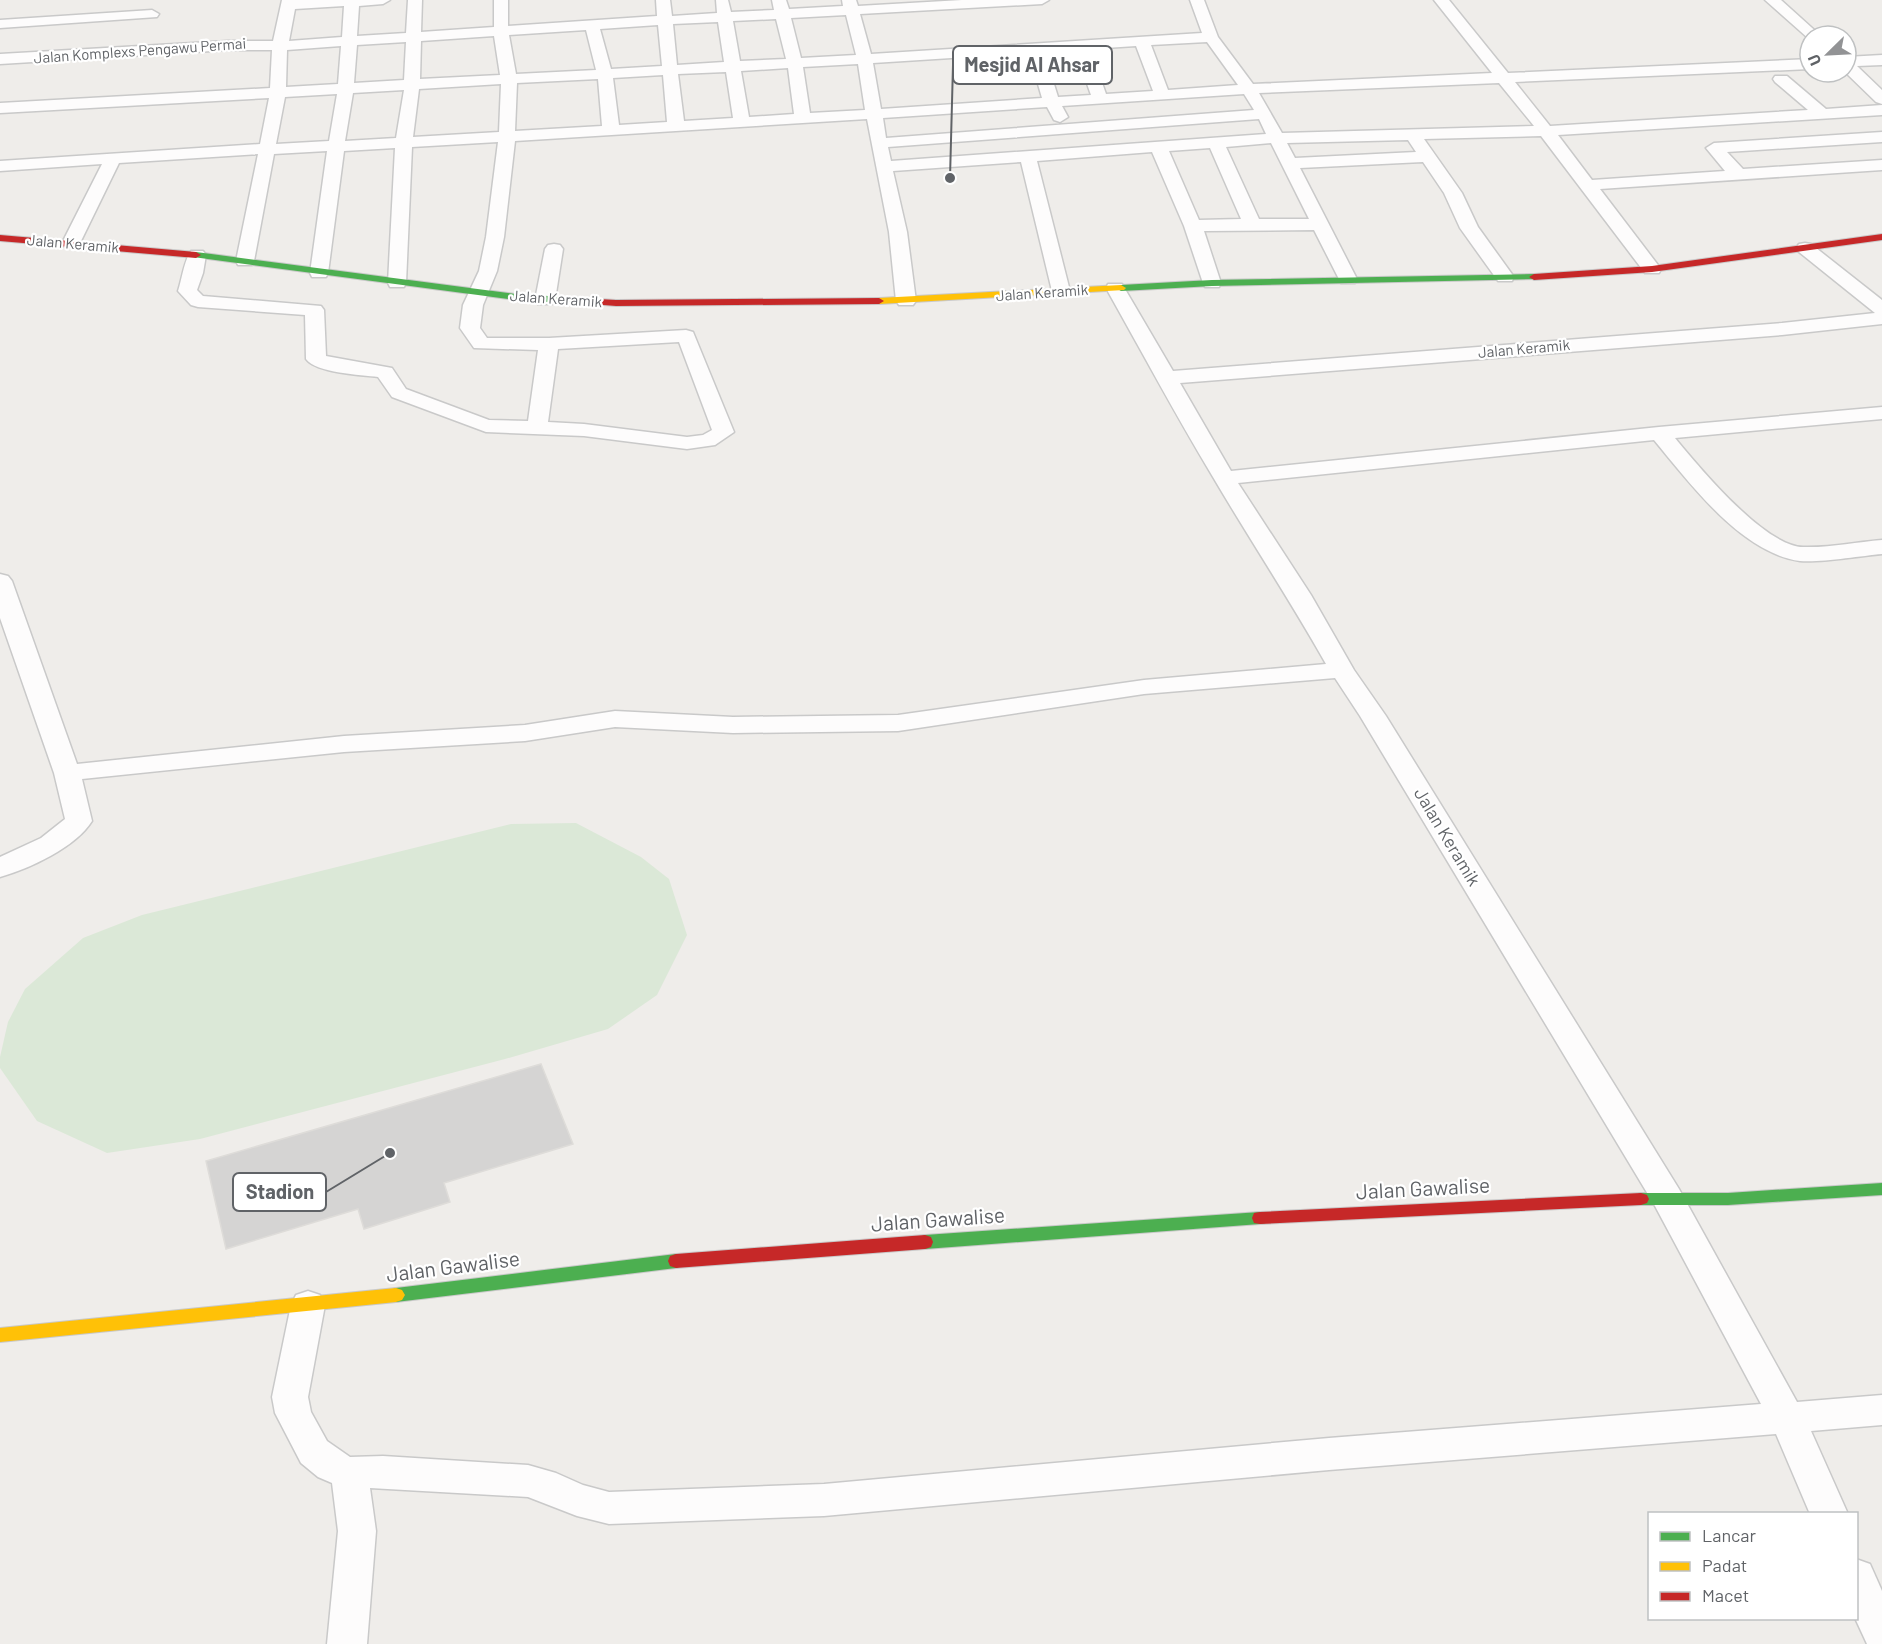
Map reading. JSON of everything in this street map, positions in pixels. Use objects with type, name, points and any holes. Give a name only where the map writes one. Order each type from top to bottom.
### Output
[{"type":"street","points":[[245,261],[278,93],[280,46],[289,2],[383,0]]},
{"type":"street","points":[[397,283],[404,143],[412,86],[415,0]]},
{"type":"street","points":[[197,255],[188,291],[198,301],[315,310],[315,356],[321,362],[385,372],[399,393],[476,423],[500,427],[584,430],[687,443],[708,441],[723,432],[686,336],[549,344],[481,344],[470,328],[473,305],[488,271],[495,237],[507,135],[509,80],[501,31],[501,0]]},
{"type":"street","points":[[663,0],[676,126]]},
{"type":"street","points":[[722,0],[742,122]]},
{"type":"street","name":"Jalan Komplexs Pengawu Permai","points":[[2,50],[73,55],[246,44],[280,46],[724,18],[781,7],[1042,0]]},
{"type":"street","points":[[1197,0],[1211,37],[1249,89],[1264,114],[1348,279]]},
{"type":"street","points":[[1441,0],[1546,130],[1652,269]]},
{"type":"street","points":[[1772,0],[1800,24]]},
{"type":"street","points":[[320,273],[336,146],[346,90],[352,1]]},
{"type":"street","points":[[615,4],[618,23]]},
{"type":"street","points":[[851,6],[865,60],[881,143],[883,167],[898,232],[906,301]]},
{"type":"street","points":[[781,7],[795,63],[803,118]]},
{"type":"street","points":[[73,55],[86,8]]},
{"type":"street","points":[[2,50],[7,17],[86,8],[152,19],[150,51]]},
{"type":"street","points":[[592,25],[605,74],[611,130]]},
{"type":"street","points":[[0,108],[865,60],[1211,37]]},
{"type":"street","points":[[1141,40],[1161,94]]},
{"type":"street","points":[[1082,45],[1100,98]]},
{"type":"street","points":[[1035,48],[1051,101],[1082,152]]},
{"type":"street","points":[[1858,62],[1882,60]]},
{"type":"street","points":[[0,166],[404,143],[1249,89],[1798,64]]},
{"type":"street","points":[[1858,75],[1882,99]]},
{"type":"street","points":[[1781,79],[1823,114]]},
{"type":"street","points":[[883,167],[1276,138],[1546,130],[1882,110]]},
{"type":"street","points":[[881,143],[1264,114]]},
{"type":"street","points":[[1686,123],[1737,173]]},
{"type":"street","points":[[1412,134],[1453,192],[1469,228],[1505,278]]},
{"type":"street","points":[[1714,148],[1882,137]]},
{"type":"street","points":[[1216,142],[1252,224]]},
{"type":"street","points":[[1158,146],[1193,226],[1212,283]]},
{"type":"street","points":[[1028,157],[1061,291]]},
{"type":"street","points":[[1288,163],[1428,157]]},
{"type":"street","points":[[71,243],[113,158]]},
{"type":"street","points":[[1588,185],[1737,173],[1882,165]]},
{"type":"street","points":[[1193,226],[1321,225]]},
{"type":"street","name":"Jalan Keramik","points":[[0,238],[197,255],[397,283],[545,300],[658,303],[906,301],[1212,283],[1570,276],[1652,269],[1882,237]]},
{"type":"street","points":[[1805,248],[1882,309]]},
{"type":"street","points":[[545,300],[554,249]]},
{"type":"street","name":"Jalan Keramik","points":[[1115,288],[1224,478],[1299,595],[1342,670],[1373,716],[1667,1198],[1787,1418],[1828,1512]]},
{"type":"street","name":"Jalan Keramik","points":[[1165,378],[1782,329],[1882,318]]},
{"type":"street","points":[[537,428],[549,344]]},
{"type":"street","points":[[1224,478],[1659,433],[1882,413]]},
{"type":"street","points":[[1659,433],[1715,494],[1750,529],[1769,544],[1802,554],[1882,547]]},
{"type":"street","points":[[0,582],[67,773],[79,821],[51,844],[0,868]]},
{"type":"street","points":[[67,773],[344,744],[525,733],[615,719],[733,725],[898,723],[1123,689],[1342,670]]},
{"type":"street","name":"Jalan Gawalise","points":[[0,1335],[308,1305],[713,1257],[1278,1217],[1667,1198],[1728,1199],[1882,1190]]},
{"type":"street","points":[[308,1305],[290,1397],[293,1413],[314,1452],[331,1466],[349,1473],[383,1472],[528,1481],[543,1484],[577,1500],[609,1508],[824,1500],[1329,1454],[1882,1410]]},
{"type":"street","points":[[347,1644],[357,1531],[349,1473]]},
{"type":"street","points":[[1858,1578],[1882,1634]]},
{"type":"green space","points":[[576,823],[641,857],[669,879],[687,935],[657,995],[608,1029],[505,1059],[200,1139],[107,1153],[37,1121],[0,1068],[0,1057],[8,1022],[25,989],[83,938],[142,915],[511,824]]},
{"type":"building","points":[[541,1064],[573,1144],[444,1183],[450,1202],[364,1229],[358,1209],[226,1249],[206,1161]]},
{"type":"traffic: fast","points":[[196,255],[515,297],[582,301]]},
{"type":"traffic: fast","points":[[1121,288],[1212,283],[1534,277]]},
{"type":"traffic: fast","points":[[1641,1199],[1728,1199],[1882,1189]]},
{"type":"traffic: fast","points":[[925,1242],[1260,1218]]},
{"type":"traffic: fast","points":[[396,1295],[676,1261]]},
{"type":"traffic: slow","points":[[879,301],[1121,288]]},
{"type":"traffic: slow","points":[[0,1335],[396,1295]]},
{"type":"traffic: jam","points":[[1534,277],[1652,269],[1882,237]]},
{"type":"traffic: jam","points":[[0,238],[196,255]]},
{"type":"traffic: jam","points":[[582,301],[616,303],[879,301]]},
{"type":"traffic: jam","points":[[1260,1218],[1641,1199]]},
{"type":"traffic: jam","points":[[676,1261],[925,1242]]},
{"type":"place","name":"Mesjid Al Ahsar","points":[[950,178]]},
{"type":"place","name":"Stadion","points":[[390,1153]]}]
